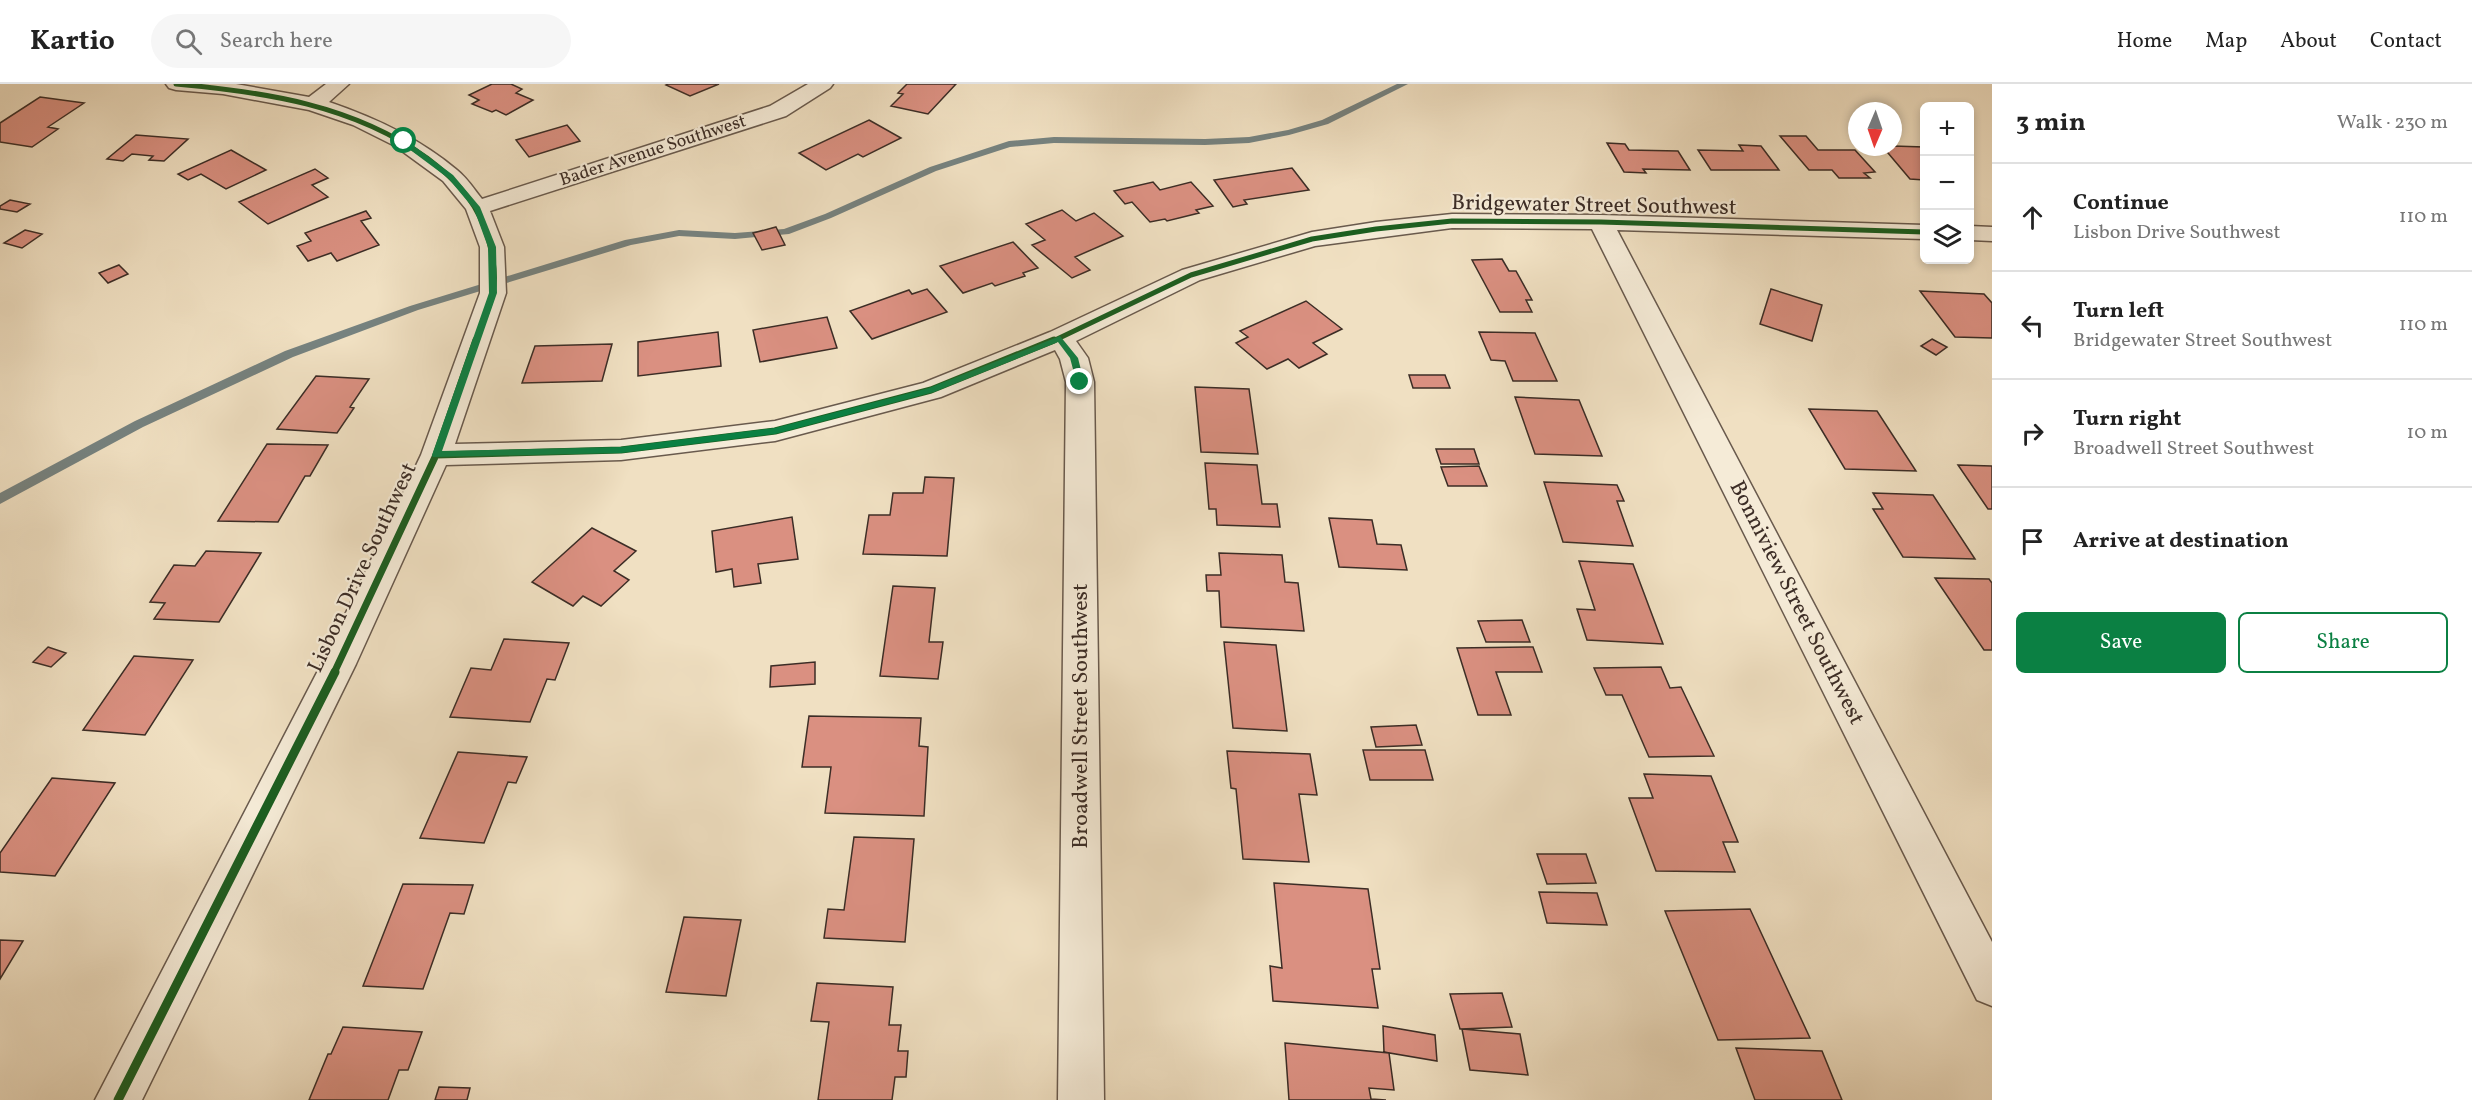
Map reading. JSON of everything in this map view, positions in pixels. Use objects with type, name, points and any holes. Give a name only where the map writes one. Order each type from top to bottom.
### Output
[{"type":"street","name":"Lisbon Drive Southwest","points":[[118,1100],[339,664],[436,455],[493,293],[492,247],[477,208],[451,176],[404,141],[361,120],[313,104],[223,88],[176,84]]},
{"type":"street","points":[[313,104],[339,84]]},
{"type":"street","name":"Bader Avenue Southwest","points":[[477,208],[778,111],[823,84]]},
{"type":"street","name":"Bridgewater Street Southwest","points":[[436,455],[621,450],[775,431],[931,390],[1060,338],[1191,275],[1312,239],[1376,229],[1452,221],[1601,222],[1920,232]]},
{"type":"street","name":"Bonniview Street Southwest","points":[[1601,222],[1992,985]]},
{"type":"street","points":[[1974,233],[1992,234]]},
{"type":"street","name":"Broadwell Street Southwest","points":[[1060,338],[1074,358],[1080,382],[1082,1100]]},
{"type":"building","points":[[492,84],[511,84],[522,89],[516,93],[533,100],[506,115],[472,104],[479,100],[469,95]]},
{"type":"building","points":[[719,84],[690,96],[666,85]]},
{"type":"building","points":[[907,84],[956,84],[928,114],[891,106],[903,94],[898,93]]},
{"type":"building","points":[[40,97],[84,103],[48,127],[58,129],[32,147],[0,142],[0,123]]},
{"type":"building","points":[[869,120],[901,138],[863,157],[858,154],[826,170],[799,153]]},
{"type":"building","points":[[567,125],[580,141],[529,157],[516,140]]},
{"type":"building","points":[[136,135],[188,139],[164,161],[149,160],[153,156],[132,154],[123,161],[107,159]]},
{"type":"building","points":[[1780,136],[1806,136],[1818,150],[1848,150],[1848,156],[1860,156],[1875,172],[1864,173],[1870,178],[1839,178],[1832,170],[1809,170]]},
{"type":"building","points":[[1607,143],[1625,144],[1629,150],[1678,151],[1690,170],[1643,169],[1646,173],[1624,172]]},
{"type":"building","points":[[1739,145],[1761,146],[1779,170],[1711,170],[1698,150],[1743,151]]},
{"type":"building","points":[[1902,146],[1920,147],[1920,180],[1910,179],[1891,156],[1902,156]]},
{"type":"building","points":[[231,150],[266,170],[226,189],[201,174],[188,180],[178,174]]},
{"type":"building","points":[[1292,168],[1309,190],[1244,200],[1247,204],[1233,207],[1214,180]]},
{"type":"building","points":[[315,169],[328,178],[312,185],[328,197],[268,224],[239,202]]},
{"type":"building","points":[[1153,182],[1160,190],[1191,182],[1213,206],[1196,210],[1199,213],[1167,221],[1165,219],[1150,222],[1132,202],[1125,204],[1114,191]]},
{"type":"building","points":[[10,200],[30,204],[17,212],[0,209],[0,206]]},
{"type":"building","points":[[1062,210],[1076,221],[1094,213],[1123,236],[1075,257],[1090,270],[1072,278],[1032,245],[1045,240],[1026,224]]},
{"type":"building","points":[[366,211],[371,218],[361,221],[379,245],[337,261],[331,253],[308,261],[297,246],[311,241],[305,233]]},
{"type":"building","points":[[776,227],[785,245],[762,250],[753,233]]},
{"type":"building","points":[[25,230],[42,234],[22,248],[4,243]]},
{"type":"building","points":[[1013,242],[1038,268],[1023,273],[1025,276],[995,286],[992,283],[963,293],[940,266]]},
{"type":"building","points":[[1502,259],[1509,271],[1516,271],[1532,300],[1526,300],[1532,312],[1500,312],[1472,260]]},
{"type":"building","points":[[119,265],[128,274],[108,283],[99,273]]},
{"type":"building","points":[[927,289],[947,312],[872,339],[850,311],[909,290],[912,294]]},
{"type":"building","points":[[1771,289],[1822,305],[1812,341],[1760,324]]},
{"type":"building","points":[[1920,291],[1984,294],[1992,303],[1992,338],[1955,337]]},
{"type":"building","points":[[1306,301],[1342,329],[1313,343],[1327,354],[1299,368],[1288,359],[1267,369],[1236,343],[1248,337],[1240,331]]},
{"type":"building","points":[[827,317],[837,348],[760,362],[753,330]]},
{"type":"building","points":[[718,332],[721,366],[638,376],[638,342]]},
{"type":"building","points":[[1479,332],[1535,333],[1557,381],[1513,381],[1505,361],[1491,360]]},
{"type":"building","points":[[1932,339],[1947,347],[1936,355],[1921,346]]},
{"type":"building","points":[[612,344],[602,381],[522,383],[535,346]]},
{"type":"building","points":[[1409,375],[1445,375],[1450,388],[1413,388]]},
{"type":"building","points":[[316,376],[369,379],[350,407],[354,408],[337,433],[277,429]]},
{"type":"building","points":[[1195,387],[1249,389],[1258,454],[1201,452]]},
{"type":"building","points":[[1515,397],[1579,400],[1602,456],[1535,454]]},
{"type":"building","points":[[1809,409],[1877,411],[1916,471],[1845,469]]},
{"type":"building","points":[[267,444],[328,445],[310,476],[305,476],[278,522],[218,521]]},
{"type":"building","points":[[1436,449],[1474,449],[1479,464],[1441,464]]},
{"type":"building","points":[[1205,463],[1257,465],[1262,504],[1277,504],[1280,527],[1217,525],[1216,509],[1209,509]]},
{"type":"building","points":[[1958,465],[1992,466],[1992,509],[1988,509]]},
{"type":"building","points":[[1479,466],[1487,486],[1448,486],[1441,467]]},
{"type":"building","points":[[925,477],[954,478],[947,556],[863,554],[869,515],[890,515],[893,493],[923,493]]},
{"type":"building","points":[[1544,482],[1617,485],[1624,501],[1617,501],[1633,546],[1563,542]]},
{"type":"building","points":[[1873,493],[1933,495],[1975,559],[1903,557],[1873,509],[1883,509]]},
{"type":"building","points":[[792,517],[798,559],[758,564],[761,583],[734,587],[732,569],[716,572],[712,531]]},
{"type":"building","points":[[1329,518],[1372,520],[1377,544],[1401,545],[1407,570],[1339,567]]},
{"type":"building","points":[[592,528],[636,551],[614,571],[629,580],[601,606],[583,596],[573,606],[532,582]]},
{"type":"building","points":[[206,551],[261,553],[219,622],[154,619],[165,603],[150,602],[174,565],[195,566]]},
{"type":"building","points":[[1219,553],[1282,555],[1285,582],[1298,583],[1304,631],[1221,627],[1219,591],[1207,591],[1206,575],[1221,575]]},
{"type":"building","points":[[1579,561],[1633,564],[1663,644],[1587,640],[1577,609],[1595,610]]},
{"type":"building","points":[[1935,578],[1989,579],[1992,583],[1992,650],[1984,650]]},
{"type":"building","points":[[893,586],[935,588],[929,642],[943,642],[938,679],[880,676]]},
{"type":"building","points":[[1522,620],[1530,642],[1486,642],[1478,621]]},
{"type":"building","points":[[504,639],[569,643],[555,680],[547,679],[530,722],[450,717],[471,668],[491,670]]},
{"type":"building","points":[[1224,642],[1276,645],[1287,731],[1233,728]]},
{"type":"building","points":[[48,647],[66,653],[51,667],[33,662]]},
{"type":"building","points":[[1533,647],[1542,672],[1496,672],[1511,715],[1478,715],[1457,648]]},
{"type":"building","points":[[134,656],[193,660],[145,735],[83,730]]},
{"type":"building","points":[[815,662],[815,684],[770,687],[771,666]]},
{"type":"building","points":[[1661,667],[1670,688],[1681,687],[1714,756],[1649,757],[1622,695],[1606,695],[1594,668]]},
{"type":"building","points":[[809,716],[921,718],[919,746],[928,747],[924,816],[825,813],[831,767],[802,767]]},
{"type":"building","points":[[1416,725],[1422,745],[1376,747],[1371,727]]},
{"type":"building","points":[[1363,750],[1425,750],[1433,780],[1370,780]]},
{"type":"building","points":[[1227,751],[1310,754],[1317,795],[1299,794],[1309,862],[1243,859],[1236,789],[1231,788]]},
{"type":"building","points":[[458,752],[527,757],[516,783],[508,782],[484,843],[420,838]]},
{"type":"building","points":[[1644,774],[1711,776],[1738,842],[1723,842],[1735,872],[1656,871],[1629,798],[1653,798]]},
{"type":"building","points":[[52,778],[115,783],[55,876],[0,872],[0,853]]},
{"type":"building","points":[[854,837],[914,839],[905,942],[824,938],[828,909],[844,910]]},
{"type":"building","points":[[1537,854],[1586,854],[1596,883],[1547,884]]},
{"type":"building","points":[[1274,883],[1368,889],[1380,969],[1372,969],[1378,1008],[1273,1001],[1270,966],[1282,968]]},
{"type":"building","points":[[403,884],[473,885],[464,914],[450,913],[423,989],[363,986]]},
{"type":"building","points":[[1539,892],[1597,893],[1607,925],[1547,923]]},
{"type":"building","points":[[1750,909],[1810,1038],[1718,1040],[1665,911]]},
{"type":"building","points":[[684,917],[741,920],[726,996],[666,992]]},
{"type":"building","points":[[0,940],[23,941],[0,979]]},
{"type":"building","points":[[817,983],[893,987],[889,1025],[901,1025],[898,1051],[908,1051],[906,1077],[895,1077],[892,1100],[818,1100],[829,1022],[811,1021]]},
{"type":"building","points":[[1502,993],[1512,1027],[1460,1029],[1450,994]]},
{"type":"building","points":[[1383,1026],[1435,1035],[1437,1061],[1384,1052]]},
{"type":"building","points":[[343,1027],[422,1032],[408,1070],[399,1070],[388,1100],[309,1100],[328,1054],[331,1054]]},
{"type":"building","points":[[1462,1029],[1520,1034],[1528,1075],[1470,1070]]},
{"type":"building","points":[[1285,1043],[1389,1053],[1394,1090],[1369,1088],[1371,1099],[1386,1100],[1289,1100]]},
{"type":"building","points":[[1736,1048],[1822,1051],[1842,1100],[1755,1100]]},
{"type":"building","points":[[439,1087],[470,1088],[467,1100],[435,1100]]},
{"type":"waterway","points":[[0,499],[139,424],[289,354],[414,308],[629,242],[679,233],[735,236],[785,232],[828,216],[933,169],[1009,144],[1054,140],[1205,142],[1249,140],[1289,132],[1325,122],[1404,84]]},
{"type":"cycle path","points":[[118,1100],[339,664],[436,455],[493,293],[492,247],[477,208],[451,176],[403,141],[361,120],[313,104],[223,88],[176,84]]},
{"type":"cycle path","points":[[436,455],[621,450],[775,431],[931,390],[1060,338],[1191,275],[1312,239],[1376,229],[1452,221],[1601,222],[1920,232]]},
{"type":"route","points":[[404,141],[451,176],[477,208],[492,247],[493,293],[436,455],[621,450],[775,431],[931,390],[1060,338],[1074,358],[1080,382]]}]
